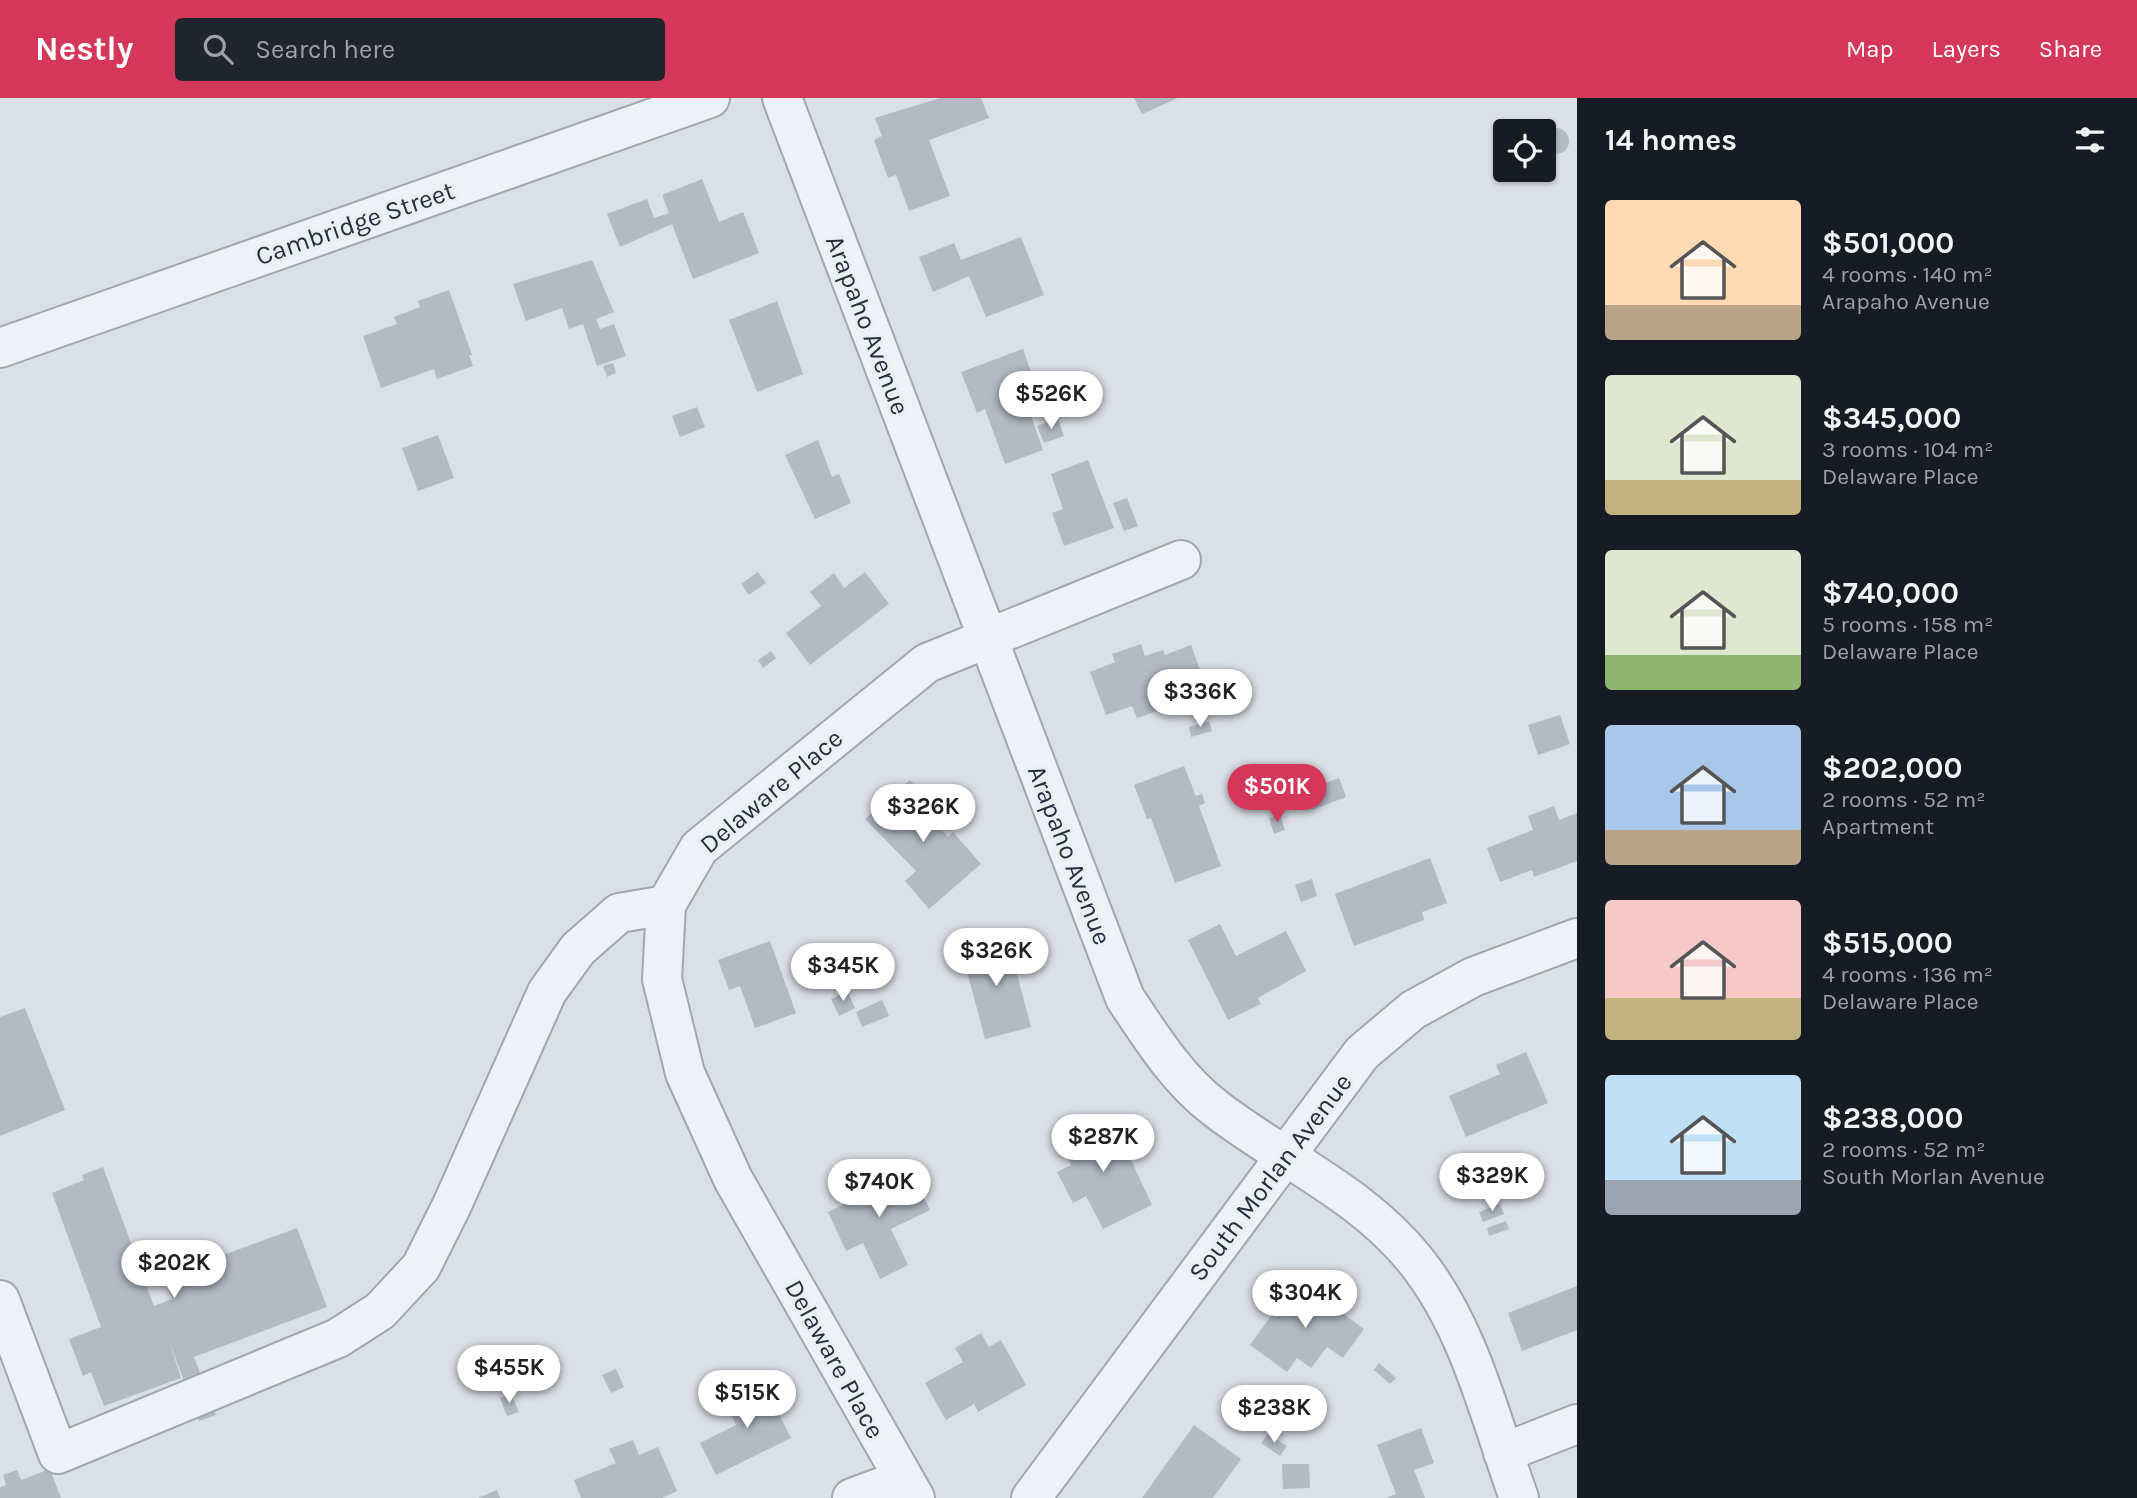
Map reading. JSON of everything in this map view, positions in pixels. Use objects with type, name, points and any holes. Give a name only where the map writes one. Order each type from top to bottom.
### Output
[{"type":"street","name":"Cambridge Street","points":[[0,348],[710,98]]},
{"type":"street","name":"Arapaho Avenue","points":[[782,98],[985,637],[1125,998],[1166,1059],[1214,1107],[1364,1207],[1416,1261],[1457,1324],[1519,1498]]},
{"type":"street","name":"Delaware Place","points":[[909,1489],[733,1179],[685,1073],[662,979],[666,905],[699,848],[927,663],[985,637],[1181,560]]},
{"type":"street","points":[[0,1300],[58,1454],[338,1338],[380,1311],[421,1267],[452,1205],[547,992],[578,949],[619,914],[666,905]]},
{"type":"street","name":"South Morlan Avenue","points":[[1031,1498],[1362,1053],[1413,1010],[1473,977],[1577,938]]},
{"type":"street","points":[[1503,1453],[1577,1424]]},
{"type":"street","points":[[852,1498],[909,1489]]},
{"type":"building","points":[[940,98],[981,98],[989,118],[929,140],[950,196],[909,211],[896,175],[888,178],[874,140],[882,136],[875,118]]},
{"type":"building","points":[[1134,98],[1178,98],[1142,114]]},
{"type":"building","points":[[1556,128],[1568,136],[1568,146],[1556,154]]},
{"type":"building","points":[[702,179],[719,222],[743,212],[759,253],[693,279],[672,224],[620,247],[607,214],[647,199],[654,218],[669,213],[662,195]]},
{"type":"building","points":[[1021,237],[1044,295],[986,317],[969,276],[933,292],[919,257],[954,243],[961,260]]},
{"type":"building","points":[[592,260],[614,312],[596,319],[600,329],[614,324],[626,356],[597,366],[583,324],[569,329],[562,308],[526,321],[513,284]]},
{"type":"building","points":[[449,290],[472,355],[469,355],[473,366],[437,379],[434,369],[381,388],[363,336],[397,324],[394,317],[420,307],[418,301]]},
{"type":"building","points":[[777,301],[803,374],[757,392],[729,320]]},
{"type":"building","points":[[1023,349],[1031,372],[1017,377],[1043,450],[1005,464],[985,409],[977,413],[961,372]]},
{"type":"building","points":[[613,363],[616,373],[607,377],[603,366]]},
{"type":"building","points":[[697,407],[705,427],[680,437],[672,416]]},
{"type":"building","points":[[1058,418],[1064,436],[1044,443],[1037,426]]},
{"type":"building","points":[[438,435],[454,478],[418,491],[402,448]]},
{"type":"building","points":[[818,440],[832,477],[839,474],[851,503],[815,519],[785,455]]},
{"type":"building","points":[[1088,460],[1114,528],[1064,546],[1052,513],[1063,509],[1051,474]]},
{"type":"building","points":[[1127,498],[1138,526],[1124,531],[1113,503]]},
{"type":"building","points":[[758,572],[766,583],[749,595],[741,584]]},
{"type":"building","points":[[865,572],[889,604],[810,665],[786,633],[821,606],[810,592],[834,573],[844,588]]},
{"type":"building","points":[[1141,644],[1145,656],[1163,650],[1165,655],[1191,645],[1203,678],[1161,694],[1166,708],[1137,718],[1132,706],[1106,715],[1090,672],[1115,662],[1112,654]]},
{"type":"building","points":[[771,651],[776,658],[763,668],[758,660]]},
{"type":"building","points":[[1560,715],[1570,744],[1538,755],[1528,725]]},
{"type":"building","points":[[1209,721],[1212,731],[1191,737],[1189,727]]},
{"type":"building","points":[[1184,766],[1196,796],[1202,794],[1205,803],[1199,806],[1221,866],[1175,883],[1151,818],[1147,819],[1134,785]]},
{"type":"building","points":[[1339,778],[1346,797],[1312,810],[1305,791]]},
{"type":"building","points":[[910,780],[935,809],[928,814],[948,837],[953,832],[981,864],[929,909],[905,881],[916,871],[865,819]]},
{"type":"building","points":[[1554,806],[1559,820],[1577,813],[1577,861],[1534,877],[1532,870],[1500,882],[1487,848],[1533,830],[1528,816]]},
{"type":"building","points":[[1280,815],[1285,830],[1274,834],[1269,818]]},
{"type":"building","points":[[1430,858],[1447,903],[1422,912],[1424,920],[1354,946],[1335,894]]},
{"type":"building","points":[[1312,879],[1317,896],[1301,902],[1295,885]]},
{"type":"building","points":[[1220,924],[1236,956],[1286,931],[1306,971],[1258,998],[1261,1004],[1228,1020],[1188,940]]},
{"type":"building","points":[[1007,936],[1031,1027],[985,1039],[961,949]]},
{"type":"building","points":[[770,941],[796,1013],[755,1028],[740,986],[729,990],[718,960]]},
{"type":"building","points":[[847,991],[855,1008],[839,1016],[831,999]]},
{"type":"building","points":[[882,1000],[889,1016],[862,1027],[856,1012]]},
{"type":"building","points":[[25,1008],[65,1110],[0,1136],[0,1017]]},
{"type":"building","points":[[1526,1052],[1548,1103],[1466,1137],[1449,1096],[1500,1074],[1496,1065]]},
{"type":"building","points":[[1111,1117],[1152,1205],[1103,1229],[1086,1196],[1073,1203],[1057,1172],[1071,1165],[1060,1143]]},
{"type":"building","points":[[103,1167],[154,1306],[172,1299],[163,1277],[297,1228],[327,1307],[194,1357],[216,1415],[199,1421],[169,1341],[181,1378],[104,1406],[91,1372],[83,1376],[69,1339],[101,1327],[52,1193],[84,1180],[82,1175]]},
{"type":"building","points":[[911,1170],[930,1210],[891,1229],[908,1265],[880,1279],[863,1243],[846,1251],[828,1212],[843,1205],[837,1193],[868,1178],[873,1189]]},
{"type":"building","points":[[1500,1204],[1504,1214],[1483,1222],[1479,1212]]},
{"type":"building","points":[[1506,1221],[1509,1229],[1489,1236],[1487,1228]]},
{"type":"building","points":[[1297,1280],[1364,1329],[1343,1358],[1327,1347],[1311,1368],[1297,1358],[1287,1372],[1250,1345]]},
{"type":"building","points":[[1577,1286],[1577,1330],[1522,1351],[1508,1313]]},
{"type":"building","points":[[981,1333],[989,1347],[1001,1340],[1026,1385],[978,1412],[974,1404],[946,1420],[925,1383],[963,1362],[955,1348]]},
{"type":"building","points":[[1379,1363],[1396,1378],[1390,1384],[1374,1370]]},
{"type":"building","points":[[616,1369],[624,1387],[611,1393],[602,1375]]},
{"type":"building","points":[[762,1381],[791,1438],[716,1475],[700,1443],[736,1425],[724,1400]]},
{"type":"building","points":[[511,1394],[519,1412],[507,1416],[500,1398]]},
{"type":"building","points":[[1194,1425],[1241,1459],[1213,1498],[1142,1498]]},
{"type":"building","points":[[1421,1428],[1434,1463],[1414,1470],[1425,1498],[1386,1498],[1396,1494],[1377,1445]]},
{"type":"building","points":[[1268,1434],[1287,1446],[1280,1456],[1261,1443]]},
{"type":"building","points":[[633,1440],[639,1455],[658,1447],[677,1491],[662,1498],[581,1498],[574,1480],[616,1463],[609,1449]]},
{"type":"building","points":[[1282,1464],[1309,1464],[1310,1488],[1283,1489]]},
{"type":"building","points":[[50,1469],[61,1498],[0,1498],[0,1487],[6,1485],[3,1475],[17,1470],[21,1480]]},
{"type":"building","points":[[497,1490],[500,1498],[478,1498]]}]
